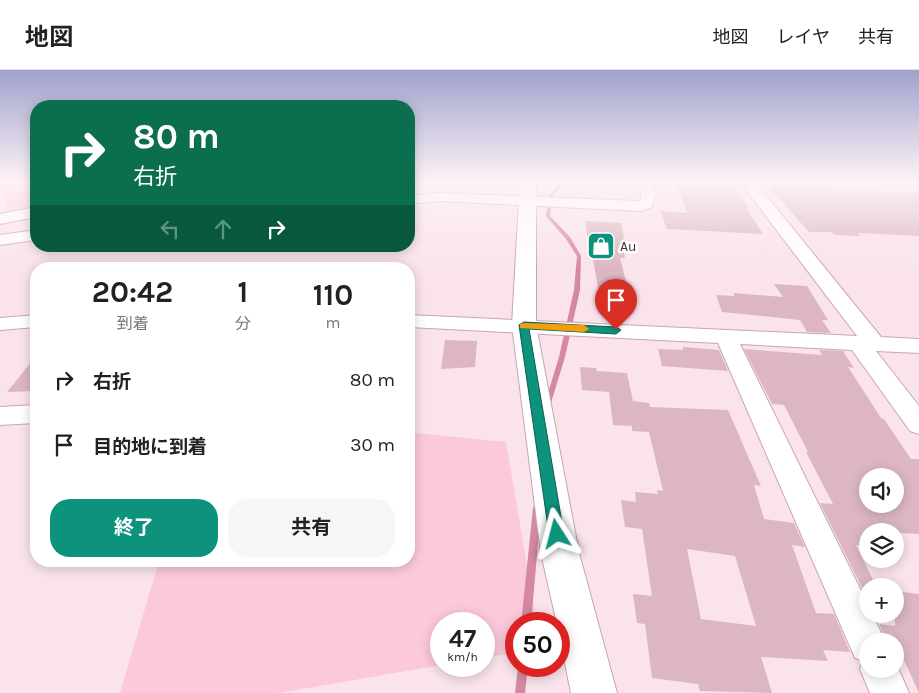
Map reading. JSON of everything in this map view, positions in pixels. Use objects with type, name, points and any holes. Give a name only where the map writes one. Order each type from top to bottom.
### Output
[{"type":"main road","points":[[527,211],[524,325],[560,552],[594,693]]},
{"type":"street","points":[[769,211],[867,343],[919,424]]},
{"type":"street","points":[[1,214],[30,212]]},
{"type":"street","points":[[0,240],[30,236]]},
{"type":"street","points":[[415,321],[524,325],[919,346]]},
{"type":"street","points":[[0,324],[30,322]]},
{"type":"street","points":[[726,337],[862,633]]},
{"type":"street","points":[[0,416],[30,414]]},
{"type":"street","points":[[882,678],[890,693]]},
{"type":"shaded area","points":[[6,211],[28,211],[13,215],[6,214]]},
{"type":"shaded area","points":[[415,434],[506,442],[535,612],[505,612],[505,654],[495,656],[495,612],[430,612],[430,667],[279,693],[120,693],[157,567],[415,567]]},
{"type":"building","points":[[660,211],[688,213],[687,211],[748,211],[763,234],[667,229]]},
{"type":"building","points":[[790,211],[919,211],[919,236],[858,233],[860,236],[834,235],[831,232],[809,232]]},
{"type":"building","points":[[585,221],[621,223],[625,243],[622,243],[625,258],[620,258],[631,301],[600,299]]},
{"type":"building","points":[[774,284],[807,286],[828,320],[822,320],[831,333],[807,332],[800,320],[722,312],[716,295],[734,296],[734,293],[783,297]]},
{"type":"building","points":[[445,340],[477,341],[475,367],[441,369]]},
{"type":"building","points":[[683,347],[719,350],[728,371],[662,366],[658,349],[683,350]]},
{"type":"building","points":[[744,349],[822,355],[819,350],[843,351],[854,368],[848,367],[881,418],[884,419],[911,459],[919,459],[919,534],[904,533],[904,523],[859,523],[859,545],[856,545],[859,551],[859,568],[867,568],[872,578],[859,578],[859,582],[820,503],[833,504],[784,405],[772,404]]},
{"type":"building","points":[[30,363],[30,391],[7,392]]},
{"type":"building","points":[[580,367],[596,368],[597,371],[627,373],[633,401],[649,403],[650,407],[728,410],[761,486],[754,485],[764,519],[794,523],[805,547],[792,545],[816,613],[834,614],[850,652],[823,650],[828,661],[761,657],[772,693],[700,691],[698,684],[652,678],[645,624],[637,623],[633,594],[652,596],[642,529],[625,527],[621,500],[636,502],[635,492],[658,494],[657,490],[663,491],[649,432],[632,431],[632,426],[613,425],[609,392],[582,390]],"holes":[[[687,549],[735,556],[756,626],[701,619]]]},
{"type":"building","points":[[904,592],[919,594],[919,693],[904,660],[904,633],[883,633],[879,624],[895,626],[895,623],[904,623]]},
{"type":"waterway","points":[[547,406],[562,357],[577,290],[579,256],[568,238],[548,216],[549,211]]},
{"type":"waterway","points":[[527,612],[537,508]]},
{"type":"waterway","points":[[520,693],[522,677]]},
{"type":"slow traffic","points":[[524,326],[584,329]]},
{"type":"place","name":"Au","points":[[601,246]]},
{"type":"route","points":[[557,534],[524,325],[616,330]]}]
